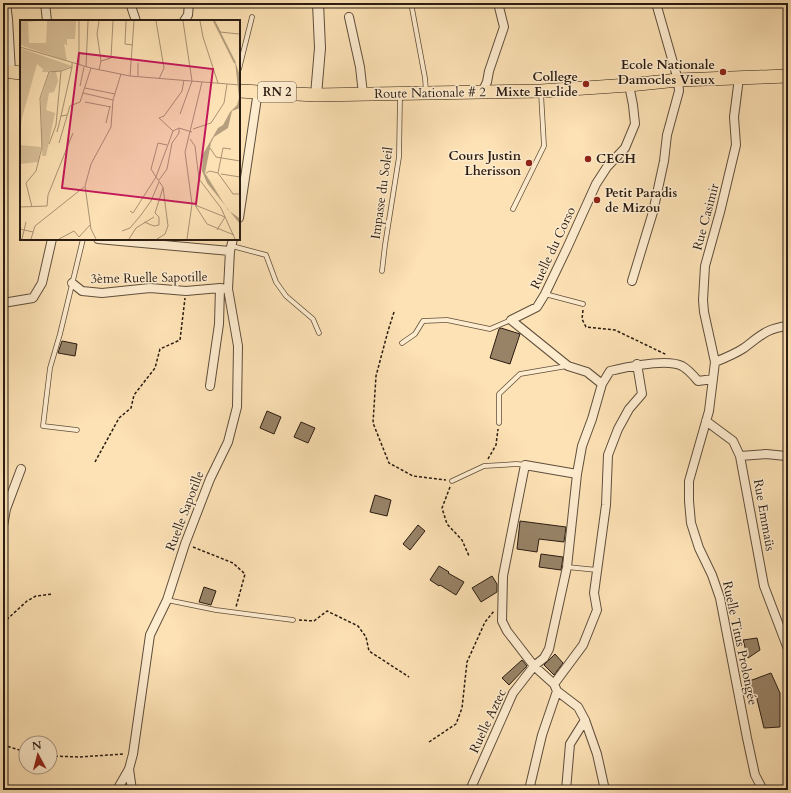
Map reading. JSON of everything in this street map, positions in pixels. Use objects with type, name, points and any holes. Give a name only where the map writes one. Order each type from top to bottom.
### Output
[{"type":"main road","name":"Route Nationale # 2","points":[[240,91],[316,95],[541,91],[678,80],[788,76]]},
{"type":"street","points":[[6,3],[12,72]]},
{"type":"street","points":[[45,3],[46,20]]},
{"type":"street","points":[[130,3],[136,20]]},
{"type":"street","points":[[185,20],[188,15],[189,3]]},
{"type":"street","points":[[316,95],[320,48],[318,3]]},
{"type":"street","points":[[482,92],[487,82],[489,70],[504,27],[498,3]]},
{"type":"street","points":[[632,281],[653,212],[664,162],[667,135],[679,91],[678,80],[656,3]]},
{"type":"street","points":[[349,17],[360,67],[364,94]]},
{"type":"street","name":"Rue Casimir","points":[[715,362],[702,300],[705,266],[736,145],[734,117],[739,78]]},
{"type":"street","name":"Ruelle du Corso","points":[[511,320],[537,307],[546,294],[596,184],[607,167],[626,148],[635,124],[629,85]]},
{"type":"street","points":[[240,212],[258,91]]},
{"type":"street","points":[[3,303],[33,298],[42,283],[52,240]]},
{"type":"street","points":[[120,240],[232,245]]},
{"type":"street","name":"Ruelle Sapotille","points":[[132,790],[129,769],[133,754],[150,635],[166,600],[185,544],[210,479],[228,442],[237,407],[238,346],[224,288],[232,245]]},
{"type":"street","name":"3ème Ruelle Sapotille","points":[[72,283],[82,291],[102,293],[150,288],[186,291],[224,288]]},
{"type":"street","points":[[210,386],[224,288]]},
{"type":"street","points":[[511,320],[568,366],[587,372],[602,384],[610,371],[637,364],[672,361],[692,373],[698,381],[713,379]]},
{"type":"street","points":[[715,362],[743,348],[766,331],[777,327],[788,326]]},
{"type":"street","name":"Ruelle Titus Prolongée","points":[[715,362],[709,411],[689,481],[691,523],[699,548],[712,575],[720,598],[755,775],[762,790]]},
{"type":"street","points":[[529,790],[555,687],[583,645],[597,610],[594,593],[606,505],[608,455],[618,429],[629,409],[642,394],[637,364]]},
{"type":"street","name":"Ruelle Aztec","points":[[470,790],[514,693],[534,666],[544,658],[549,649],[567,567],[577,474],[582,446],[592,419],[602,384]]},
{"type":"street","name":"Rue Emmaüs","points":[[706,421],[733,441],[740,456],[764,586],[788,649]]},
{"type":"street","points":[[740,456],[766,454],[786,456]]},
{"type":"street","points":[[577,474],[525,465],[503,576],[502,621],[507,631],[534,666],[578,707],[585,720],[597,754],[605,790]]},
{"type":"street","points":[[3,526],[6,509],[21,469]]},
{"type":"street","points":[[566,790],[570,744],[585,720]]},
{"type":"street","points":[[117,790],[129,769]]},
{"type":"lane","points":[[411,3],[425,78],[426,93]]},
{"type":"lane","points":[[240,65],[252,17]]},
{"type":"lane","points":[[514,209],[544,146],[541,91]]},
{"type":"lane","name":"Impasse du Soleil","points":[[382,271],[399,157],[400,94]]},
{"type":"lane","points":[[77,430],[42,426],[50,368],[60,334],[83,240]]},
{"type":"lane","points":[[232,245],[266,255],[276,282],[286,296],[313,319],[320,333]]},
{"type":"lane","points":[[546,294],[583,304]]},
{"type":"lane","name":"Ruelle du Corso","points":[[402,343],[415,334],[423,321],[447,320],[490,329],[511,320]]},
{"type":"lane","points":[[498,423],[499,394],[520,374],[568,366]]},
{"type":"lane","points":[[452,481],[484,466],[525,465]]},
{"type":"lane","points":[[567,567],[597,570]]},
{"type":"lane","points":[[166,600],[234,612],[293,620]]},
{"type":"path","points":[[95,462],[119,418],[131,408],[134,395],[155,368],[160,349],[180,340],[186,291]]},
{"type":"path","points":[[583,304],[582,320],[586,327],[615,330],[672,361]]},
{"type":"path","points":[[394,312],[376,376],[373,423],[389,463],[414,476],[452,481],[442,508],[447,524],[462,540],[469,556]]},
{"type":"path","points":[[484,466],[496,445],[498,423]]},
{"type":"path","points":[[185,544],[233,564],[245,574],[234,612]]},
{"type":"path","points":[[3,623],[27,601],[36,596],[53,594]]},
{"type":"path","points":[[429,742],[456,724],[462,708],[467,662],[485,622],[502,602]]},
{"type":"path","points":[[293,620],[314,621],[327,611],[352,623],[358,626],[366,637],[369,650],[409,677]]},
{"type":"path","points":[[3,745],[18,750]]},
{"type":"path","points":[[58,757],[79,758],[133,754]]},
{"type":"building","points":[[501,328],[520,334],[510,364],[490,358],[499,329]]},
{"type":"building","points":[[62,341],[77,344],[75,356],[58,353]]},
{"type":"building","points":[[267,411],[281,417],[274,434],[260,428]]},
{"type":"building","points":[[301,422],[315,428],[308,443],[294,437]]},
{"type":"building","points":[[375,495],[391,500],[387,516],[370,512]]},
{"type":"building","points":[[520,521],[566,527],[564,542],[539,539],[537,552],[517,549]]},
{"type":"building","points":[[418,525],[425,531],[410,550],[403,544]]},
{"type":"building","points":[[541,554],[563,557],[561,570],[539,567]]},
{"type":"building","points":[[439,566],[464,582],[456,595],[430,580]]},
{"type":"building","points":[[492,576],[497,584],[497,592],[481,602],[472,588]]},
{"type":"building","points":[[204,587],[216,591],[211,605],[199,602]]},
{"type":"building","points":[[757,638],[760,650],[748,658],[743,640]]},
{"type":"building","points":[[555,654],[563,663],[554,675],[544,665]]},
{"type":"building","points":[[522,660],[527,666],[509,685],[502,678]]},
{"type":"building","points":[[771,673],[780,693],[780,727],[764,728],[756,695],[750,692],[744,683]]},
{"type":"place","name":"Ecole Nationale Damocles Vieux","points":[[723,72]]},
{"type":"place","name":"College Mixte Euclide","points":[[586,84]]},
{"type":"place","name":"CECH","points":[[588,159]]},
{"type":"place","name":"Cours Justin Lherisson","points":[[529,163]]},
{"type":"place","name":"Petit Paradis de Mizou","points":[[597,200]]}]
